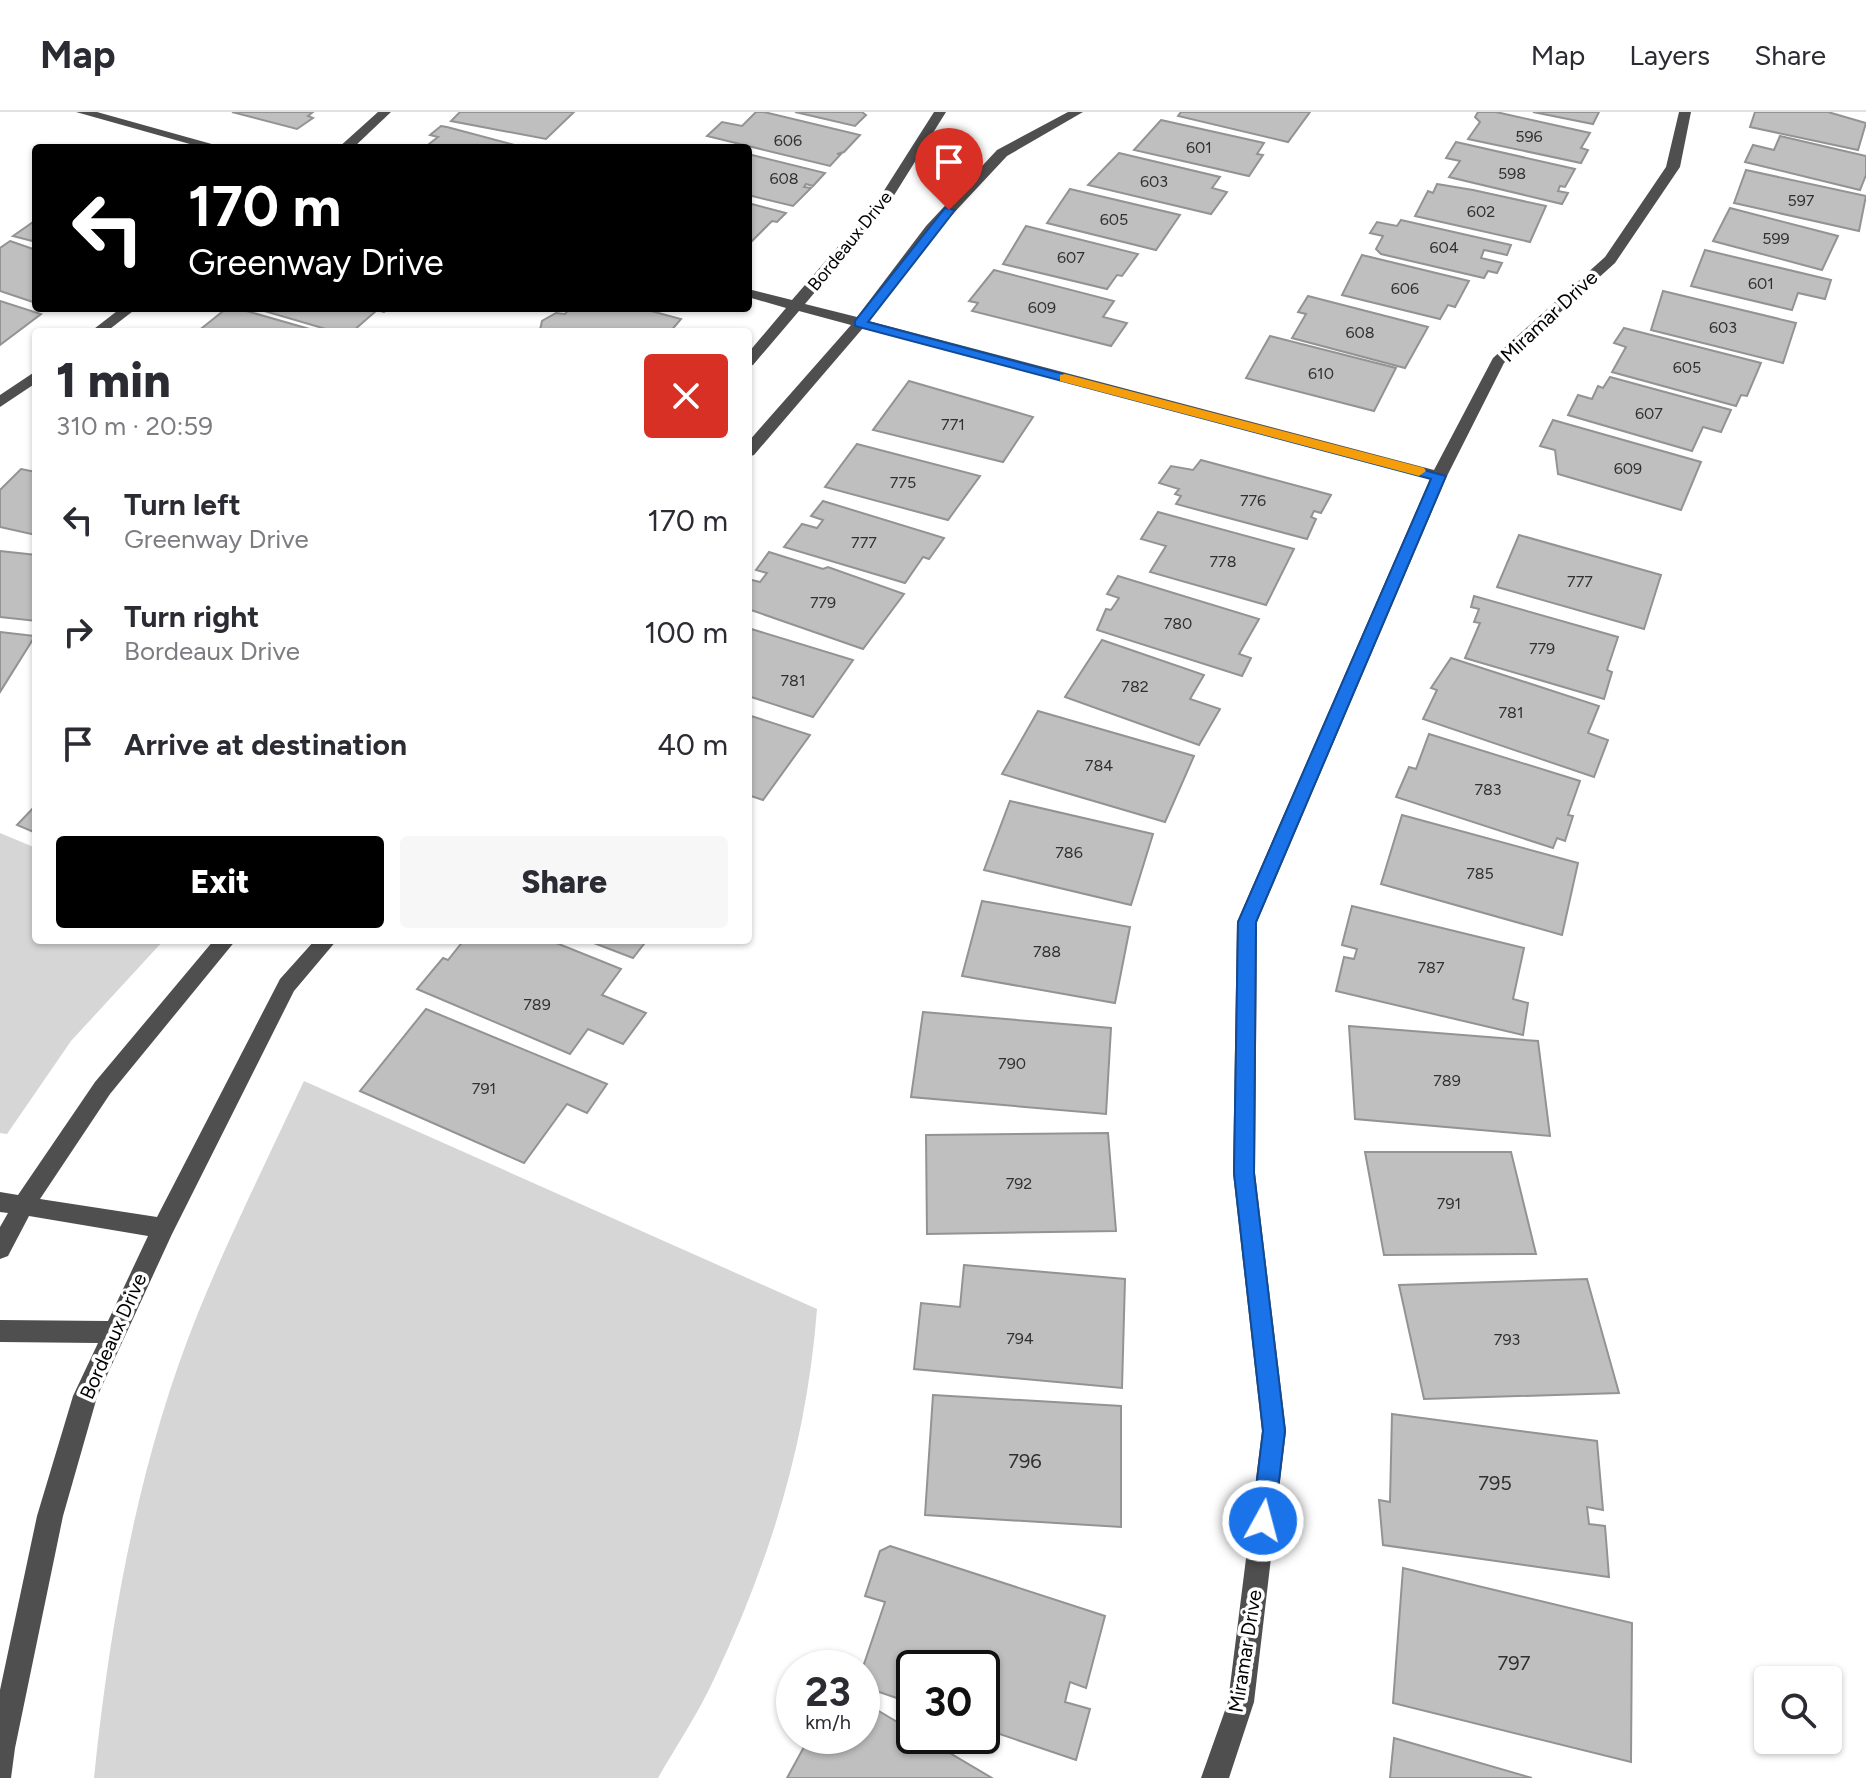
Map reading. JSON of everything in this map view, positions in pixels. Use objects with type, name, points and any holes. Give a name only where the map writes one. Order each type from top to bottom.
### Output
[{"type":"street","points":[[82,112],[204,144]]},
{"type":"street","points":[[349,144],[385,112]]},
{"type":"street","name":"Bordeaux Drive","points":[[752,358],[883,202],[940,112]]},
{"type":"street","points":[[752,447],[859,324],[931,229],[1002,153],[1077,112]]},
{"type":"street","name":"Miramar Drive","points":[[1215,1778],[1241,1702],[1274,1431],[1244,1173],[1247,922],[1439,476],[1498,361],[1610,260],[1673,167],[1685,112]]},
{"type":"street","points":[[752,294],[1439,476]]},
{"type":"street","points":[[102,328],[124,312]]},
{"type":"street","points":[[0,402],[32,379]]},
{"type":"street","points":[[0,1249],[11,1204],[223,944]]},
{"type":"street","name":"Bordeaux Drive","points":[[0,1772],[1,1748],[50,1516],[78,1417],[113,1332],[163,1228],[287,985],[323,944]]},
{"type":"street","points":[[11,1204],[163,1228]]},
{"type":"street","points":[[0,1331],[113,1332]]},
{"type":"shaded area","points":[[0,833],[32,846],[32,944],[160,944],[71,1041],[7,1134],[0,1133]]},
{"type":"shaded area","points":[[304,1081],[817,1309],[805,1405],[769,1543],[715,1677],[658,1778],[94,1778],[118,1600],[159,1425],[177,1368],[210,1284]]},
{"type":"building","points":[[232,112],[313,112],[308,116],[313,118],[297,129]]},
{"type":"building","points":[[460,112],[574,112],[546,139],[451,121]]},
{"type":"building","points":[[756,112],[764,112],[860,135],[844,152],[837,154],[841,154],[830,166],[752,147],[752,144],[707,136],[722,122],[742,126]]},
{"type":"building","points":[[795,112],[862,112],[866,115],[855,126]]},
{"type":"building","points":[[1181,112],[1310,112],[1288,142],[1178,116]]},
{"type":"building","points":[[1478,112],[1496,112],[1590,133],[1581,148],[1588,150],[1581,163],[1468,139],[1480,122],[1475,117]]},
{"type":"building","points":[[1533,112],[1599,112],[1593,124]]},
{"type":"building","points":[[1755,112],[1828,112],[1866,123],[1858,150],[1750,127]]},
{"type":"building","points":[[1161,120],[1264,143],[1257,154],[1263,155],[1249,176],[1134,150]]},
{"type":"building","points":[[441,126],[511,144],[429,144],[438,137],[430,135]]},
{"type":"building","points":[[1780,136],[1866,156],[1866,175],[1860,190],[1745,162],[1753,145],[1774,150]]},
{"type":"building","points":[[1456,142],[1575,169],[1565,187],[1560,186],[1558,191],[1568,193],[1562,204],[1449,177],[1460,161],[1446,158]]},
{"type":"building","points":[[1119,153],[1220,177],[1212,188],[1227,192],[1211,214],[1088,185]]},
{"type":"building","points":[[752,155],[825,173],[813,186],[806,184],[804,187],[811,188],[793,206],[752,196]]},
{"type":"building","points":[[1746,170],[1866,196],[1859,231],[1734,203]]},
{"type":"building","points":[[1437,184],[1546,206],[1530,242],[1415,216],[1428,191],[1433,193]]},
{"type":"building","points":[[1070,189],[1180,215],[1156,250],[1047,223]]},
{"type":"building","points":[[752,204],[786,213],[777,222],[772,221],[752,241]]},
{"type":"building","points":[[1730,208],[1838,236],[1822,270],[1713,241]]},
{"type":"building","points":[[1401,220],[1511,245],[1507,255],[1484,250],[1481,258],[1502,263],[1497,273],[1488,271],[1484,278],[1381,254],[1376,249],[1383,236],[1370,233],[1377,222],[1397,226]]},
{"type":"building","points":[[32,223],[32,241],[13,236]]},
{"type":"building","points":[[1026,226],[1138,254],[1122,276],[1117,275],[1107,289],[1003,264]]},
{"type":"building","points":[[10,241],[32,249],[32,302],[0,291],[0,248]]},
{"type":"building","points":[[1705,250],[1831,280],[1825,299],[1798,293],[1792,310],[1691,286]]},
{"type":"building","points":[[1362,255],[1469,281],[1455,307],[1448,305],[1440,319],[1342,295]]},
{"type":"building","points":[[994,270],[1114,301],[1103,317],[1127,323],[1111,346],[972,311],[978,303],[969,301]]},
{"type":"building","points":[[1663,291],[1796,323],[1783,363],[1651,330]]},
{"type":"building","points":[[1308,296],[1428,327],[1405,368],[1292,338],[1306,314],[1298,312]]},
{"type":"building","points":[[0,301],[41,314],[0,345]]},
{"type":"building","points":[[222,312],[250,312],[306,328],[202,328]]},
{"type":"building","points":[[268,312],[375,312],[357,328],[322,328]]},
{"type":"building","points":[[655,312],[681,319],[673,328],[540,328],[542,321],[556,313]]},
{"type":"building","points":[[1624,328],[1761,363],[1747,396],[1741,395],[1736,406],[1612,372],[1626,347],[1614,343]]},
{"type":"building","points":[[1270,336],[1396,368],[1374,411],[1246,378]]},
{"type":"building","points":[[1610,377],[1731,410],[1721,432],[1703,427],[1692,451],[1568,415],[1578,395],[1592,399],[1598,386],[1603,388]]},
{"type":"building","points":[[909,381],[1033,417],[1003,462],[873,430]]},
{"type":"building","points":[[1553,420],[1701,462],[1681,510],[1558,474],[1555,450],[1540,446]]},
{"type":"building","points":[[857,444],[980,476],[948,520],[825,487]]},
{"type":"building","points":[[1201,460],[1331,495],[1321,513],[1314,511],[1311,517],[1316,519],[1307,539],[1176,504],[1181,496],[1175,494],[1179,489],[1159,483],[1171,466],[1193,470]]},
{"type":"building","points":[[21,469],[32,471],[32,534],[0,527],[0,490]]},
{"type":"building","points":[[823,501],[944,538],[929,559],[923,557],[905,583],[784,547],[802,524],[817,528],[823,520],[811,516]]},
{"type":"building","points":[[1158,512],[1294,549],[1266,605],[1150,572],[1166,546],[1141,539]]},
{"type":"building","points":[[1519,535],[1661,575],[1644,629],[1497,587]]},
{"type":"building","points":[[0,551],[32,555],[32,621],[0,617]]},
{"type":"building","points":[[769,552],[823,569],[828,567],[904,594],[863,649],[752,610],[752,580],[760,582],[767,573],[756,570]]},
{"type":"building","points":[[1118,576],[1259,619],[1239,654],[1251,658],[1242,676],[1097,630],[1106,609],[1111,610],[1119,598],[1107,594]]},
{"type":"building","points":[[1474,596],[1618,637],[1607,670],[1612,672],[1604,699],[1465,658],[1480,623],[1474,622],[1479,609],[1471,607]]},
{"type":"building","points":[[752,629],[853,660],[813,717],[752,697]]},
{"type":"building","points":[[0,632],[32,636],[32,641],[0,692]]},
{"type":"building","points":[[1102,640],[1204,675],[1190,699],[1220,709],[1199,745],[1065,697]]},
{"type":"building","points":[[1451,658],[1599,706],[1588,733],[1608,740],[1594,777],[1423,719],[1437,690],[1431,688]]},
{"type":"building","points":[[1038,711],[1194,756],[1165,822],[1002,774]]},
{"type":"building","points":[[752,716],[810,735],[763,800],[752,796]]},
{"type":"building","points":[[1429,734],[1580,781],[1568,815],[1573,816],[1565,841],[1557,838],[1553,848],[1396,797],[1409,767],[1416,769]]},
{"type":"building","points":[[1010,801],[1153,834],[1131,905],[984,870]]},
{"type":"building","points":[[32,809],[32,831],[17,825]]},
{"type":"building","points":[[1402,815],[1578,863],[1562,935],[1381,884]]},
{"type":"building","points":[[982,901],[1130,927],[1115,1003],[962,976]]},
{"type":"building","points":[[1352,906],[1524,948],[1513,999],[1528,1003],[1523,1035],[1336,991],[1344,957],[1354,959],[1357,949],[1342,945]]},
{"type":"building","points":[[461,944],[559,944],[621,969],[602,995],[646,1013],[623,1044],[588,1029],[570,1054],[417,989],[443,958],[448,960]]},
{"type":"building","points":[[596,944],[644,944],[633,958]]},
{"type":"building","points":[[426,1009],[607,1084],[587,1113],[567,1104],[524,1163],[360,1091]]},
{"type":"building","points":[[923,1012],[1111,1028],[1106,1114],[911,1097]]},
{"type":"building","points":[[1349,1026],[1538,1041],[1550,1136],[1355,1119]]},
{"type":"building","points":[[1108,1133],[1116,1231],[927,1234],[926,1135]]},
{"type":"building","points":[[1365,1152],[1511,1152],[1536,1254],[1384,1255]]},
{"type":"building","points":[[964,1265],[1125,1279],[1122,1388],[914,1369],[921,1303],[960,1307]]},
{"type":"building","points":[[1587,1279],[1619,1393],[1424,1399],[1399,1285]]},
{"type":"building","points":[[933,1395],[1121,1406],[1121,1527],[925,1515]]},
{"type":"building","points":[[1392,1414],[1597,1441],[1603,1510],[1587,1507],[1589,1524],[1605,1526],[1609,1577],[1383,1545],[1379,1500],[1390,1502]]},
{"type":"building","points":[[890,1546],[1105,1616],[1086,1688],[1070,1682],[1065,1702],[1090,1709],[1076,1760],[1000,1734],[1000,1650],[896,1650],[896,1698],[880,1692],[880,1650],[869,1650],[885,1602],[865,1596],[880,1551]]},
{"type":"building","points":[[1403,1568],[1632,1623],[1631,1762],[1393,1703]]},
{"type":"building","points":[[880,1712],[896,1721],[896,1754],[951,1754],[992,1778],[787,1778],[800,1754],[880,1754]]},
{"type":"building","points":[[1394,1738],[1532,1778],[1390,1778]]},
{"type":"slow traffic","points":[[1065,378],[1419,471]]},
{"type":"route","points":[[949,210],[859,324],[1439,476],[1247,922],[1244,1173],[1274,1431],[1263,1521]]}]
